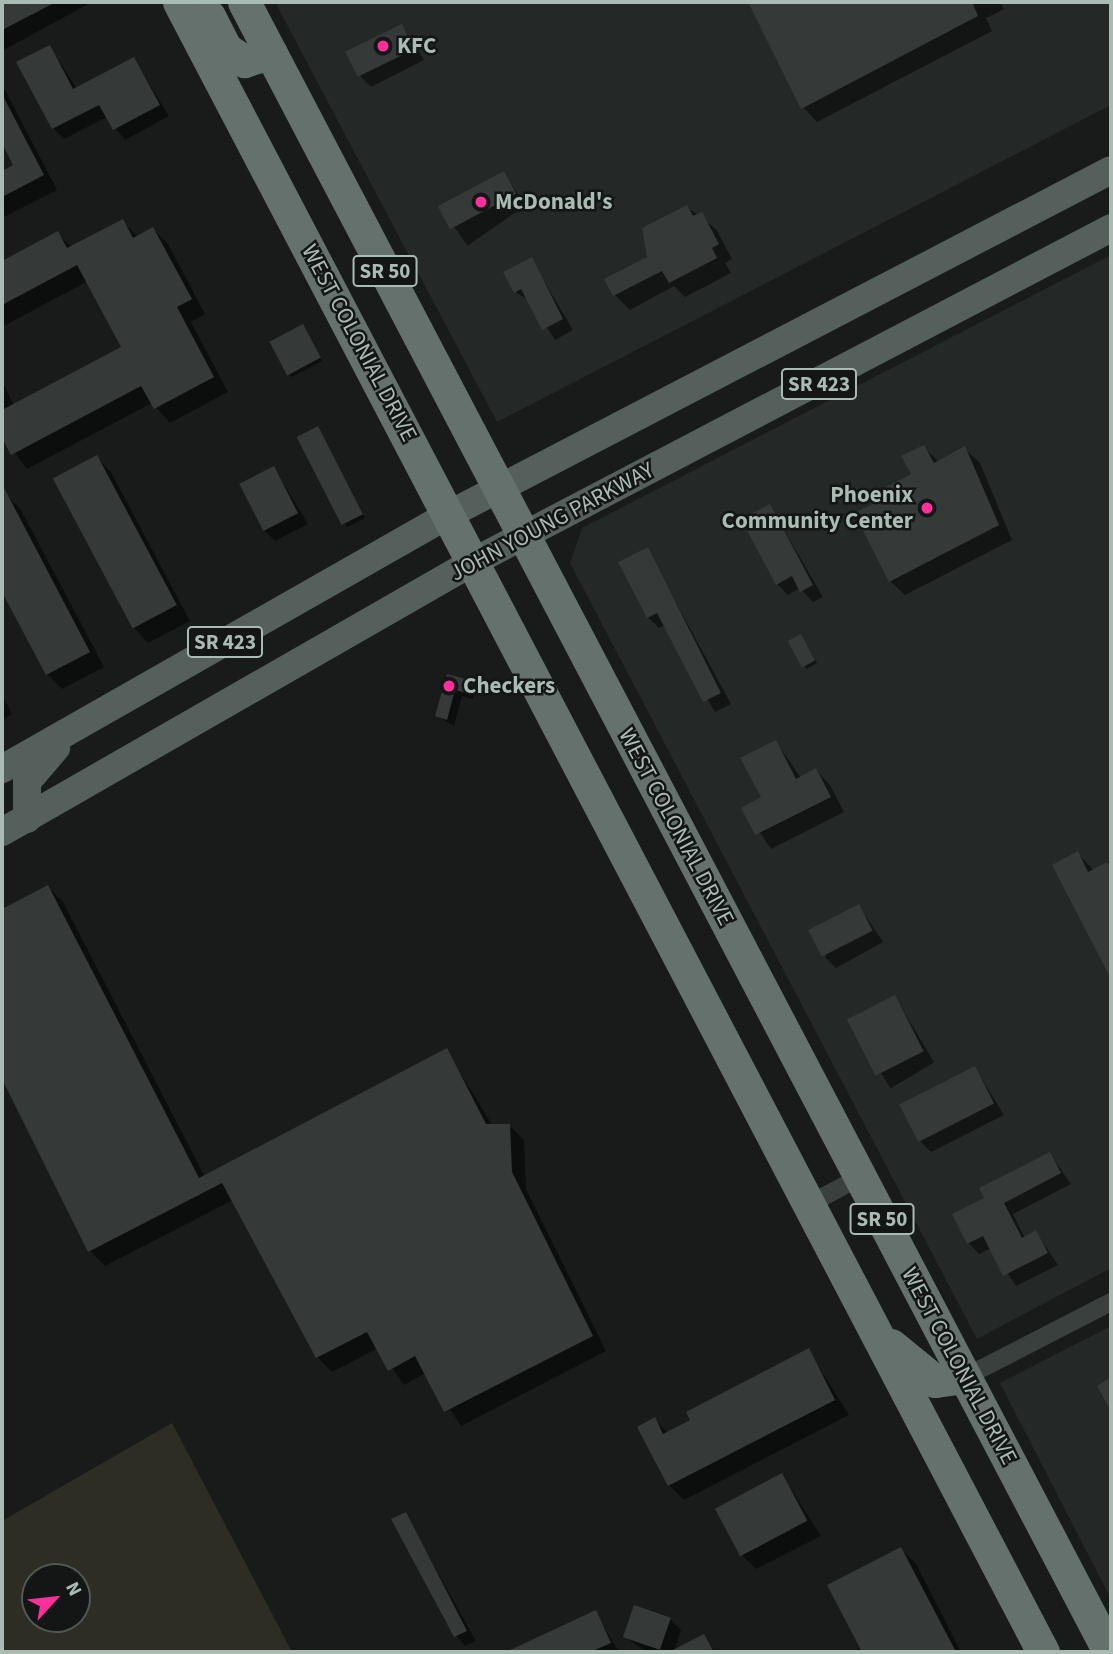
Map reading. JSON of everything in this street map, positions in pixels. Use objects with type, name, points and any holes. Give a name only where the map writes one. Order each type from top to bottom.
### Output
[{"type":"highway","name":"WEST COLONIAL DRIVE","points":[[179,2],[1043,1652]]},
{"type":"highway","points":[[202,2],[226,49],[244,61],[271,53]]},
{"type":"highway","name":"WEST COLONIAL DRIVE","points":[[244,2],[1109,1652]]},
{"type":"highway","points":[[876,1331],[935,1381],[965,1377]]},
{"type":"main road","name":"SR 423","points":[[2,769],[79,728],[448,515],[1111,170]]},
{"type":"main road","points":[[1005,287],[1023,255],[1111,207]]},
{"type":"main road","name":"JOHN YOUNG PARKWAY","points":[[2,832],[473,562],[1005,287],[1111,228]]},
{"type":"main road","points":[[27,819],[27,782],[79,728]]},
{"type":"street","points":[[810,1204],[860,1177]]},
{"type":"street","points":[[965,1377],[1111,1301]]},
{"type":"shaded area","points":[[275,2],[1111,2],[1111,105],[497,422]]},
{"type":"shaded area","points":[[1111,255],[1111,1268],[977,1339],[570,563],[582,528]]},
{"type":"shaded area","points":[[1111,1326],[1111,1599],[1000,1383]]},
{"type":"shaded area","points":[[172,1423],[292,1652],[2,1652],[2,1521]]},
{"type":"building","points":[[2,2],[56,2],[2,30]]},
{"type":"building","points":[[748,2],[972,2],[978,16],[801,109]]},
{"type":"building","points":[[402,24],[414,49],[358,77],[345,52]]},
{"type":"building","points":[[50,45],[73,89],[134,57],[160,105],[113,130],[99,105],[52,129],[16,62]]},
{"type":"building","points":[[2,94],[44,175],[2,197],[2,171],[13,165],[2,143]]},
{"type":"building","points":[[504,171],[516,194],[450,229],[438,206]]},
{"type":"building","points":[[687,205],[693,216],[702,212],[719,244],[712,248],[717,258],[669,283],[662,271],[613,296],[604,279],[647,257],[642,228]]},
{"type":"building","points":[[123,219],[133,238],[153,227],[192,299],[177,307],[214,377],[154,409],[141,386],[11,455],[2,438],[2,410],[121,347],[77,265],[2,305],[2,261],[58,231],[67,248]]},
{"type":"building","points":[[532,257],[563,319],[542,330],[521,289],[514,293],[503,272]]},
{"type":"building","points":[[303,324],[321,358],[287,375],[269,342]]},
{"type":"building","points":[[318,426],[363,514],[342,525],[297,437]]},
{"type":"building","name":"Phoenix Community Center","points":[[924,445],[934,463],[965,446],[999,525],[889,582],[854,513],[875,503],[871,495],[911,474],[901,456]]},
{"type":"building","points":[[97,455],[177,605],[133,629],[53,478]]},
{"type":"building","points":[[274,466],[298,513],[263,531],[239,484]]},
{"type":"building","points":[[2,484],[90,652],[46,675],[2,592]]},
{"type":"building","points":[[770,504],[813,585],[800,592],[792,576],[776,585],[741,519]]},
{"type":"building","points":[[648,547],[721,693],[703,702],[657,613],[647,618],[618,562]]},
{"type":"building","points":[[801,634],[815,660],[802,668],[788,641]]},
{"type":"building","points":[[447,674],[469,680],[466,693],[455,690],[447,720],[435,716]]},
{"type":"building","points":[[776,740],[796,779],[816,768],[831,797],[755,835],[741,808],[761,797],[740,758]]},
{"type":"building","points":[[1078,851],[1088,872],[1107,862],[1111,869],[1111,979],[1052,865]]},
{"type":"building","points":[[48,885],[199,1178],[447,1048],[486,1124],[510,1124],[512,1172],[593,1336],[444,1412],[415,1356],[388,1371],[367,1332],[316,1358],[222,1183],[88,1252],[2,1079],[2,909]]},
{"type":"building","points":[[859,904],[873,931],[822,957],[808,930]]},
{"type":"building","points":[[895,995],[924,1051],[875,1076],[847,1020]]},
{"type":"building","points":[[975,1066],[994,1103],[918,1142],[899,1105]]},
{"type":"building","points":[[1050,1152],[1061,1173],[1004,1203],[1022,1238],[1036,1230],[1048,1253],[1003,1276],[983,1236],[967,1244],[952,1214],[984,1198],[979,1188]]},
{"type":"building","points":[[809,1348],[835,1400],[668,1486],[637,1427],[655,1417],[663,1434],[690,1420],[686,1412]]},
{"type":"building","points":[[1111,1377],[1111,1412],[1097,1386]]},
{"type":"building","points":[[782,1473],[807,1521],[740,1556],[715,1509]]},
{"type":"building","points":[[406,1512],[467,1631],[454,1637],[391,1519]]},
{"type":"building","points":[[901,1547],[956,1652],[862,1652],[827,1585]]},
{"type":"building","points":[[634,1605],[671,1618],[660,1650],[623,1637]]},
{"type":"building","points":[[596,1610],[611,1643],[590,1652],[506,1652]]},
{"type":"building","points":[[704,1634],[714,1652],[669,1652]]},
{"type":"place","name":"KFC","points":[[383,46]]},
{"type":"place","name":"McDonald's","points":[[481,202]]},
{"type":"place","name":"Phoenix Community Center","points":[[927,508]]},
{"type":"place","name":"Checkers","points":[[449,686]]}]
